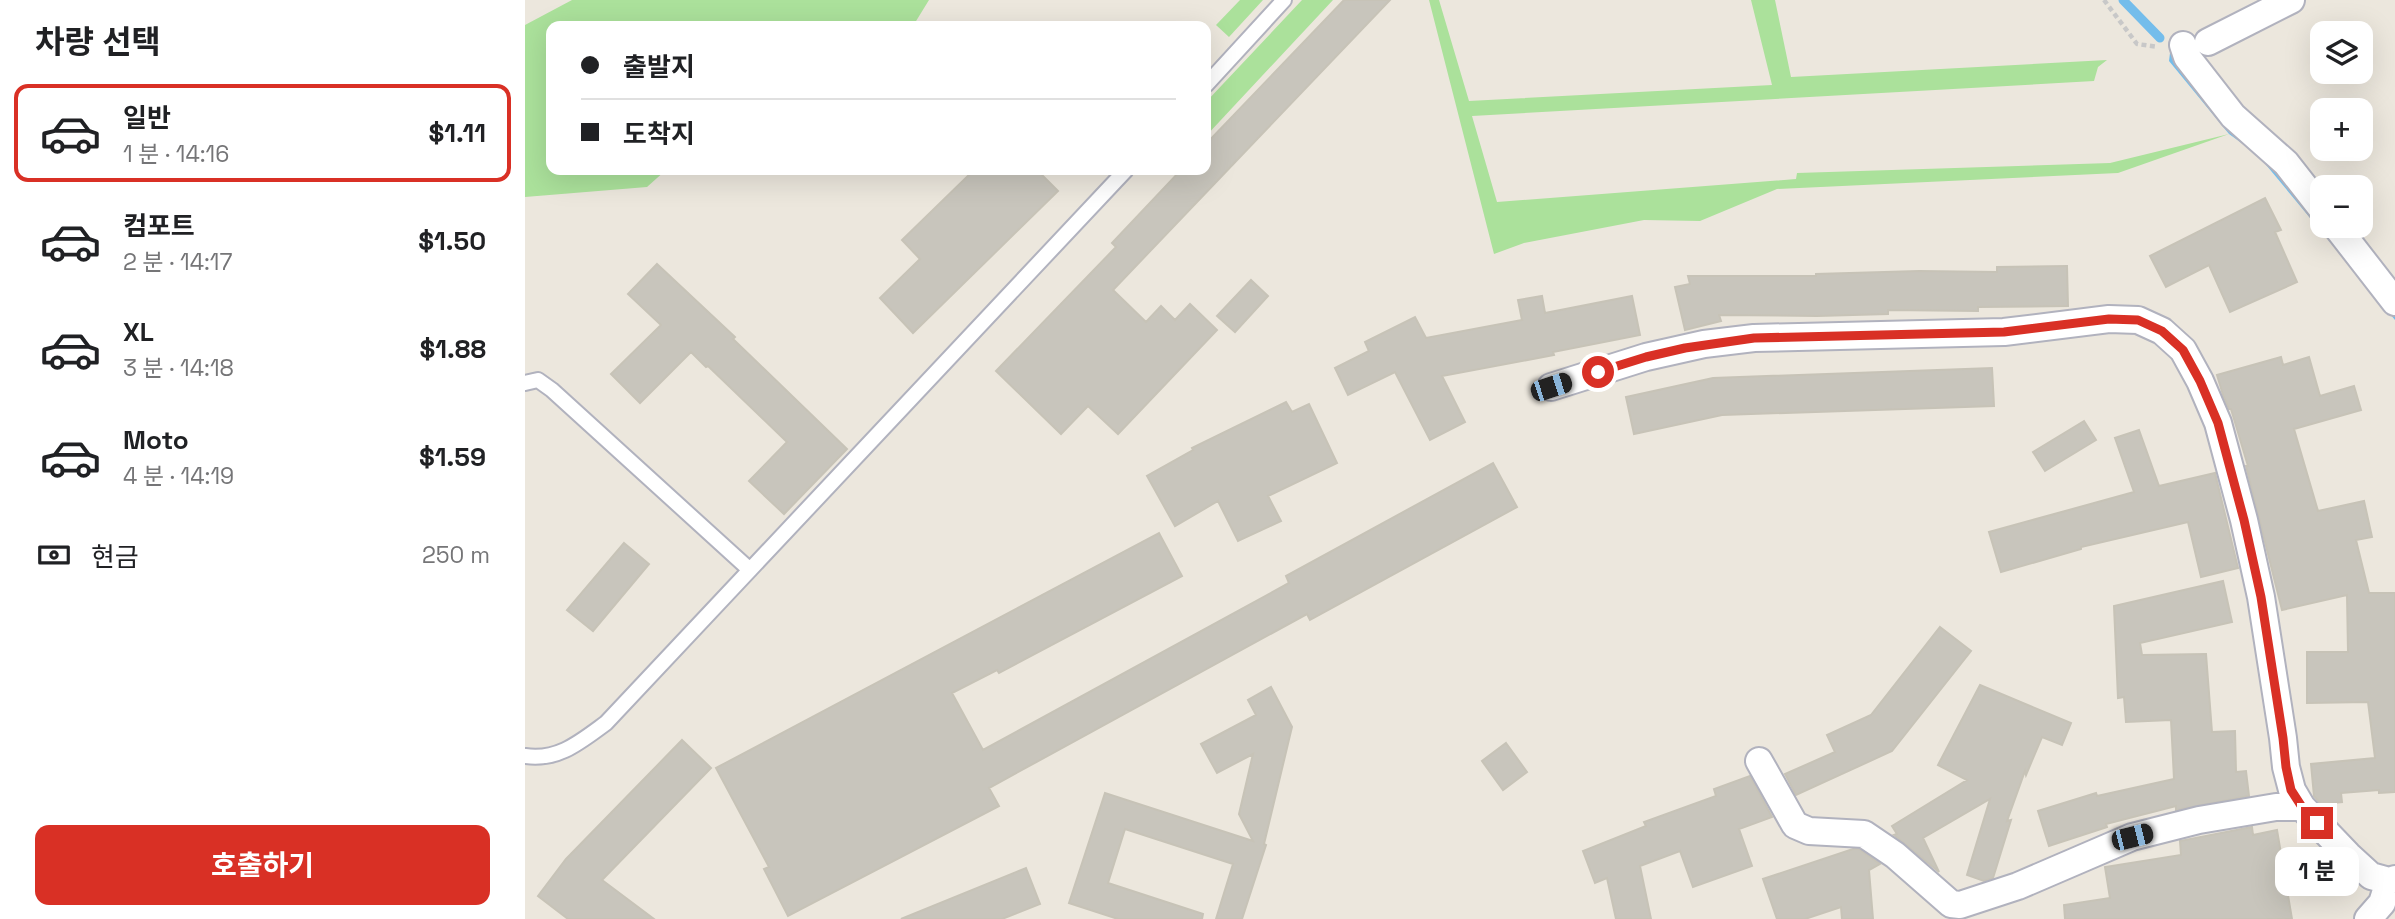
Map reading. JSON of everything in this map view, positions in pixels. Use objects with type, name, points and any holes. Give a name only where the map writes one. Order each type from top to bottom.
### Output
[{"type":"street","points":[[2291,0],[2195,43],[2187,57],[2233,116],[2286,163],[2310,194]]},
{"type":"street","points":[[2345,238],[2395,302]]},
{"type":"street","points":[[1551,387],[1646,357],[1705,344],[1754,338],[2004,332],[2109,319],[2138,320],[2162,331],[2183,350],[2218,423],[2261,597],[2291,790],[2302,807],[2371,876],[2392,880],[2382,903],[2368,919]]},
{"type":"street","points":[[1759,761],[1795,825],[1809,831],[1864,834],[1895,855],[1951,904],[1960,905],[2018,886],[2132,837],[2212,818],[2276,807],[2302,807]]},
{"type":"lane","points":[[1211,80],[1284,0]]},
{"type":"lane","points":[[525,756],[540,758],[563,753],[606,723],[1121,175]]},
{"type":"lane","points":[[525,383],[538,380],[552,390],[750,570]]},
{"type":"path","points":[[2104,0],[2137,44],[2158,47],[2195,43]]},
{"type":"green space","points":[[572,0],[929,0],[916,21],[546,21],[546,175],[660,175],[647,187],[525,197],[525,25]]},
{"type":"green space","points":[[1240,0],[1263,0],[1229,37],[1216,25]]},
{"type":"green space","points":[[1302,0],[1333,0],[1211,131],[1211,97]]},
{"type":"green space","points":[[1429,0],[1439,0],[1469,101],[1772,85],[1751,0],[1775,0],[1791,77],[2107,60],[2098,67],[2094,81],[1472,116],[1497,202],[1796,179],[1797,173],[2110,163],[2229,134],[2118,173],[1777,189],[1700,221],[1644,220],[1524,243],[1494,254]]},
{"type":"water","points":[[2175,51],[2310,202],[2310,218],[2257,154],[2229,134],[2169,61],[2170,53]]},
{"type":"water","points":[[2327,238],[2339,238],[2395,310],[2395,320]]},
{"type":"building","points":[[1344,0],[1390,0],[1113,290],[1146,322],[1161,306],[1175,320],[1190,304],[1217,330],[1118,434],[1088,406],[1061,434],[996,371],[1116,247],[1112,243],[1176,175],[1211,175],[1211,139]]},
{"type":"building","points":[[969,175],[1042,175],[1058,191],[913,333],[880,298],[920,259],[902,240]]},
{"type":"building","points":[[2265,198],[2281,230],[2275,232],[2297,282],[2230,312],[2209,265],[2166,287],[2150,256]]},
{"type":"building","points":[[657,264],[735,337],[733,339],[847,449],[784,514],[749,481],[787,442],[691,352],[640,403],[611,374],[661,325],[628,294]]},
{"type":"building","points":[[2067,266],[2068,306],[1978,307],[1978,311],[1888,310],[1888,314],[1817,316],[1719,315],[1721,321],[1685,330],[1675,287],[1690,284],[1688,276],[1997,272],[1997,267]]},
{"type":"building","points":[[1251,280],[1268,296],[1235,332],[1217,316]]},
{"type":"building","points":[[1542,296],[1545,313],[1632,296],[1640,335],[1553,352],[1554,355],[1442,376],[1465,422],[1430,440],[1395,372],[1348,395],[1335,368],[1369,351],[1365,342],[1415,317],[1426,338],[1522,320],[1518,300]]},
{"type":"building","points":[[2281,357],[2283,365],[2309,357],[2320,396],[2354,386],[2361,410],[2294,429],[2318,511],[2364,501],[2372,537],[2356,540],[2369,593],[2395,593],[2395,792],[2379,793],[2379,790],[2341,793],[2342,802],[2321,804],[2314,796],[2311,764],[2375,758],[2368,702],[2307,703],[2307,652],[2348,652],[2347,595],[2282,610],[2248,466],[2231,409],[2217,375]]},
{"type":"building","points":[[1992,368],[1994,406],[1722,415],[1634,434],[1626,397],[1713,378]]},
{"type":"building","points":[[1286,402],[1292,412],[1309,404],[1337,463],[1268,496],[1281,521],[1238,541],[1218,501],[1175,526],[1147,476],[1193,450],[1192,448]]},
{"type":"building","points":[[2084,421],[2096,440],[2045,471],[2033,452]]},
{"type":"building","points":[[2139,430],[2159,486],[2215,473],[2238,568],[2201,577],[2188,522],[2081,547],[2001,572],[1989,532],[2134,492],[2115,438]]},
{"type":"building","points":[[1493,463],[1517,507],[1310,620],[1307,614],[989,788],[999,806],[788,916],[764,869],[769,867],[716,768],[1159,533],[1182,576],[999,673],[997,670],[952,693],[983,750],[1289,583],[1286,576]]},
{"type":"building","points":[[624,543],[649,564],[593,631],[567,610]]},
{"type":"building","points":[[2223,581],[2232,622],[2140,643],[2142,655],[2206,654],[2212,732],[2235,731],[2236,772],[2246,771],[2249,796],[2176,810],[2176,806],[2106,824],[2107,827],[2049,846],[2038,811],[2096,793],[2097,796],[2174,779],[2171,720],[2126,722],[2124,697],[2118,698],[2114,606]]},
{"type":"building","points":[[1940,627],[1971,651],[1892,751],[1796,795],[1785,774],[1835,752],[1827,735],[1871,715]]},
{"type":"building","points":[[1980,685],[2071,723],[2062,745],[2042,737],[2026,775],[2025,771],[2007,821],[2011,820],[1993,878],[1984,881],[1967,875],[1990,799],[1923,838],[1939,872],[1894,835],[1897,834],[1892,826],[1967,780],[1938,765]]},
{"type":"building","points":[[1271,687],[1292,727],[1264,844],[1266,845],[1242,919],[1216,919],[1233,864],[1125,829],[1108,883],[1203,914],[1202,919],[1118,919],[1069,903],[1105,793],[1253,841],[1239,814],[1253,754],[1217,773],[1201,744],[1256,715],[1248,700]]},
{"type":"building","points":[[682,740],[711,768],[602,880],[654,919],[568,919],[538,896],[566,859]]},
{"type":"building","points":[[1506,743],[1527,772],[1503,790],[1482,761]]},
{"type":"building","points":[[1750,776],[1772,817],[1739,829],[1752,866],[1693,887],[1680,851],[1640,866],[1651,919],[1616,919],[1607,878],[1595,883],[1583,851],[1646,826],[1644,822],[1716,796],[1714,789]]},
{"type":"building","points":[[2252,827],[2253,835],[2277,830],[2292,919],[2065,919],[2064,905],[2110,898],[2105,867],[2181,855],[2180,841]]},
{"type":"building","points":[[1859,849],[1880,864],[1869,870],[1873,919],[1842,919],[1841,907],[1805,919],[1777,919],[1763,879]]},
{"type":"building","points":[[1026,868],[1040,904],[1002,919],[901,919]]},
{"type":"waterway","points":[[2123,0],[2160,38]]},
{"type":"route","points":[[1598,372],[1685,348],[1754,338],[2004,332],[2071,326],[2109,319],[2138,320],[2162,331],[2183,350],[2218,423],[2261,597],[2291,790],[2317,823]]}]
